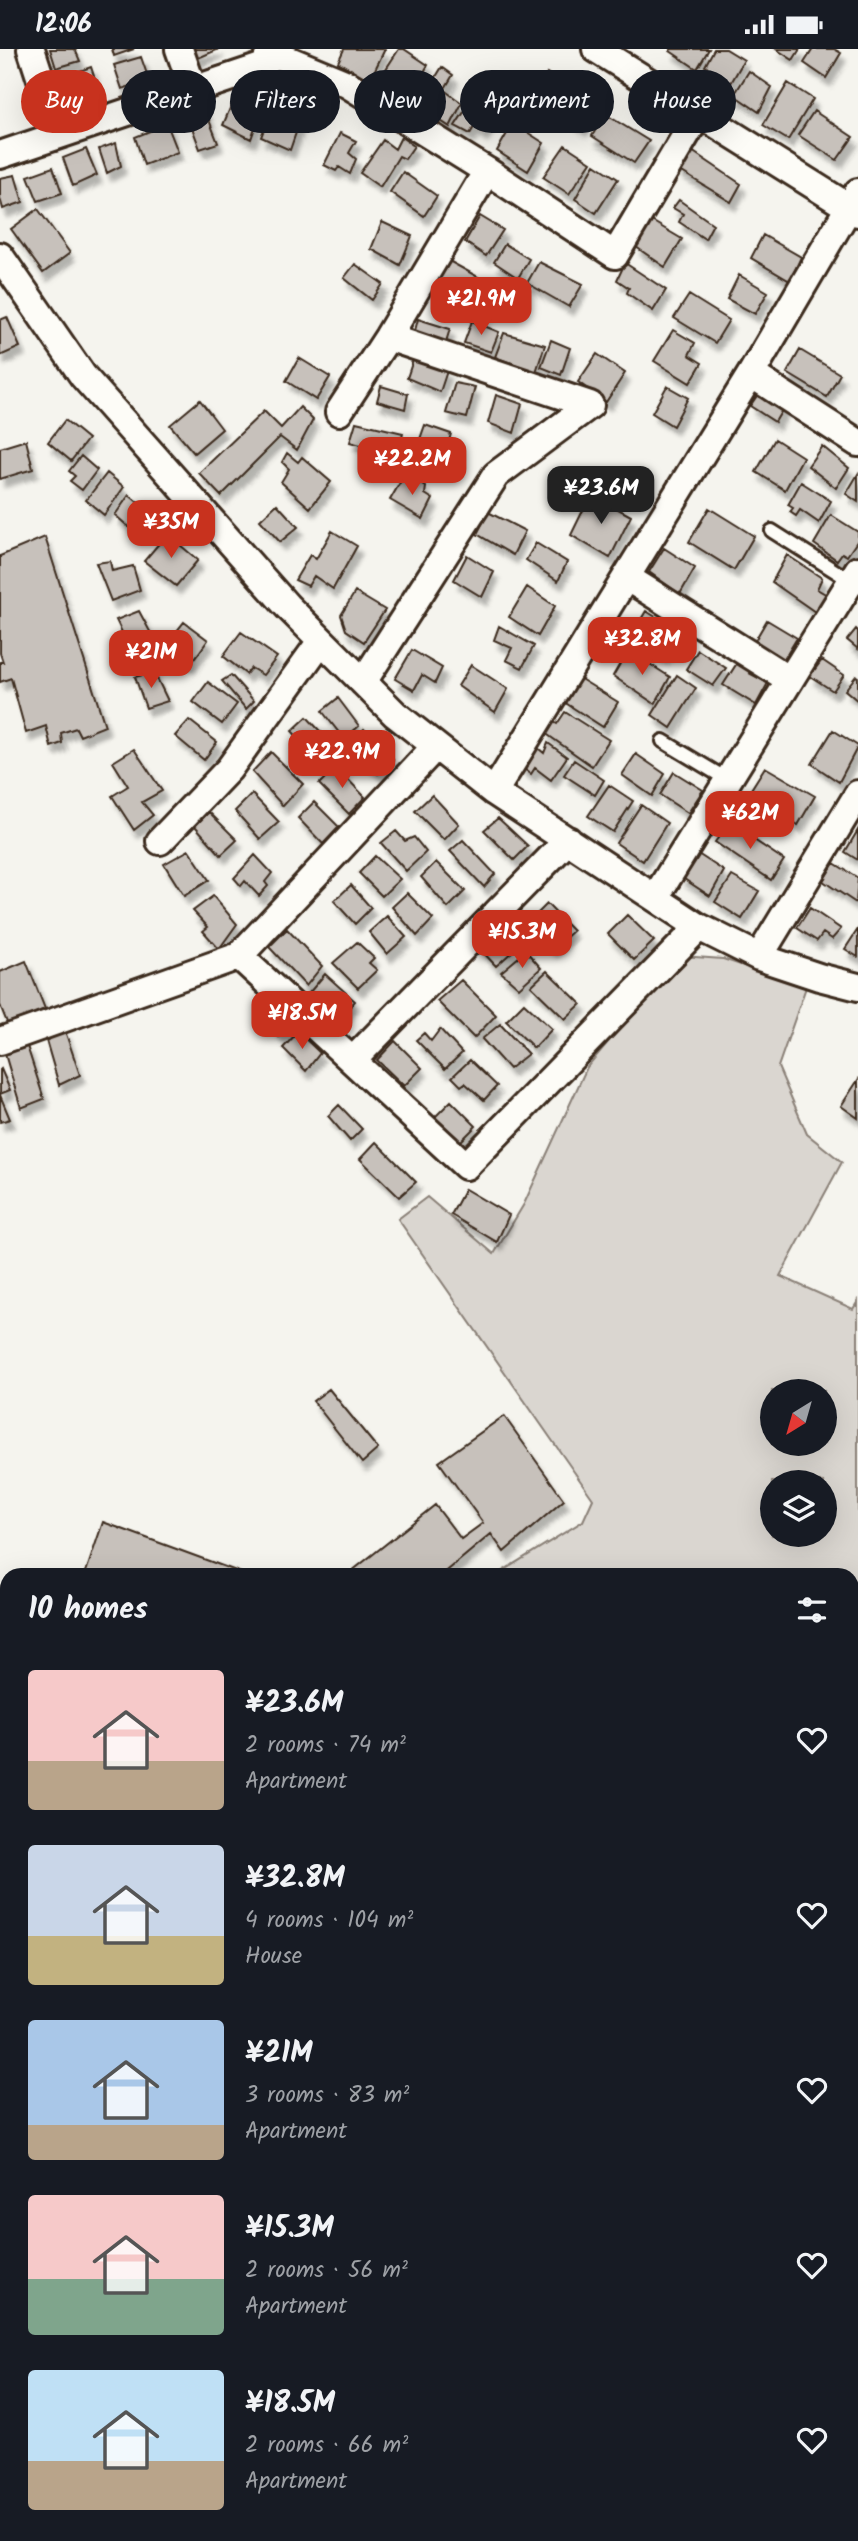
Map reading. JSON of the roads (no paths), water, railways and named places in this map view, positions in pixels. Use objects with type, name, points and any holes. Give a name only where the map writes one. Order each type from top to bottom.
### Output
[{"type":"street","points":[[31,49],[58,135]]},
{"type":"street","points":[[179,49],[186,70]]},
{"type":"street","points":[[596,49],[630,70]]},
{"type":"street","points":[[216,83],[264,66],[271,51],[347,84],[615,255],[687,133]]},
{"type":"street","points":[[0,155],[121,115]]},
{"type":"street","points":[[494,792],[855,204],[733,133]]},
{"type":"street","points":[[339,412],[388,337],[487,171]]},
{"type":"street","points":[[0,256],[83,376],[321,641],[395,714],[494,792],[699,927],[759,957],[858,987]]},
{"type":"street","points":[[363,682],[496,475],[590,405],[388,337]]},
{"type":"street","points":[[751,374],[858,443]]},
{"type":"street","points":[[626,577],[790,680]]},
{"type":"street","points":[[655,898],[856,579]]},
{"type":"street","points":[[160,841],[229,769],[321,641]]},
{"type":"street","points":[[0,1041],[239,955],[435,747]]},
{"type":"street","points":[[759,957],[858,794]]},
{"type":"street","points":[[353,1061],[568,840]]},
{"type":"street","points":[[239,955],[466,1166],[699,927]]},
{"type":"lane","points":[[772,531],[856,579]]},
{"type":"lane","points":[[663,741],[728,781]]}]
